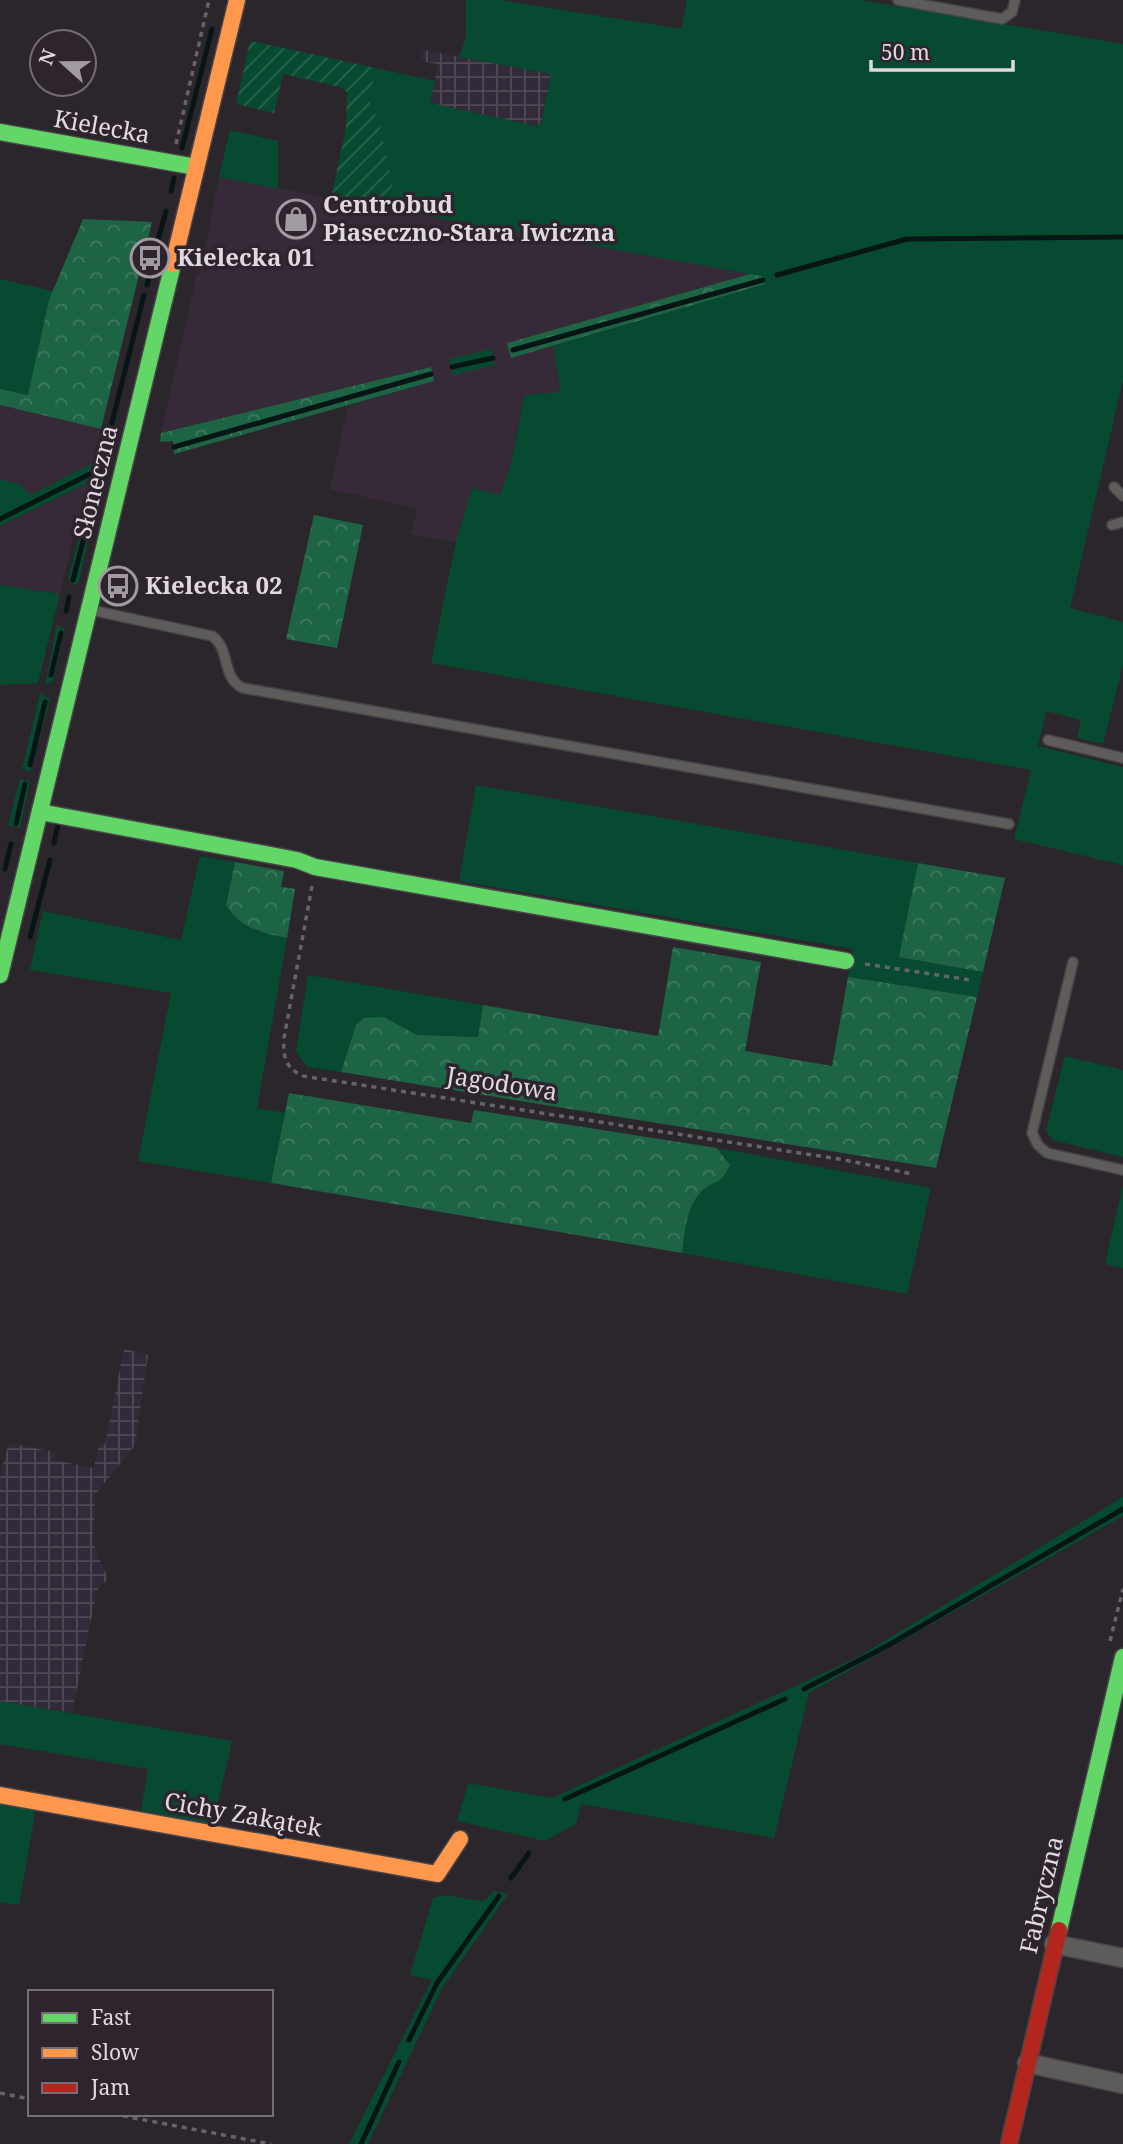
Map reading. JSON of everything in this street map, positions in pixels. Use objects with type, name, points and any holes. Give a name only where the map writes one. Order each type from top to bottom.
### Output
[{"type":"street","name":"Słoneczna","points":[[0,975],[237,0]]},
{"type":"street","name":"Kielecka","points":[[0,132],[196,167]]},
{"type":"street","points":[[40,812],[297,860],[315,867],[846,961]]},
{"type":"street","name":"Fabryczna","points":[[1009,2144],[1054,1944],[1115,1723],[1123,1657]]},
{"type":"street","name":"Cichy Zakątek","points":[[0,1795],[437,1874],[460,1839]]},
{"type":"street","points":[[1054,1944],[1123,1958]]},
{"type":"street","points":[[1027,2063],[1123,2084]]},
{"type":"lane","points":[[898,0],[1002,19],[1012,12],[1015,0]]},
{"type":"lane","points":[[1114,487],[1123,496]]},
{"type":"lane","points":[[1112,525],[1123,522]]},
{"type":"lane","points":[[89,609],[212,636],[222,645],[232,681],[243,688],[1009,824]]},
{"type":"lane","points":[[1048,740],[1123,758]]},
{"type":"lane","points":[[1073,962],[1032,1133],[1038,1145],[1047,1153],[1123,1170]]},
{"type":"path","points":[[171,162],[209,0]]},
{"type":"path","name":"Jagodowa","points":[[315,867],[284,1038],[283,1053],[293,1072],[303,1076],[845,1160],[912,1174]]},
{"type":"path","points":[[846,961],[971,980]]},
{"type":"path","points":[[0,2093],[28,2099]]},
{"type":"path","points":[[124,2116],[271,2144]]},
{"type":"shaded area","points":[[424,50],[552,74],[541,123],[536,126],[430,103],[438,64],[420,61]]},
{"type":"shaded area","points":[[219,177],[750,274],[507,343],[512,358],[554,346],[560,393],[522,405],[510,468],[500,495],[472,488],[456,542],[411,534],[417,509],[330,489],[348,406],[434,381],[431,367],[161,433],[197,274],[200,274]]},
{"type":"shaded area","points":[[0,405],[101,429],[93,463],[0,510]]},
{"type":"shaded area","points":[[95,479],[87,516],[78,518],[60,594],[0,585],[0,526]]},
{"type":"shaded area","points":[[124,1349],[148,1355],[135,1445],[95,1495],[93,1543],[108,1579],[97,1590],[72,1713],[0,1701],[0,1474],[9,1443],[55,1452],[54,1460],[94,1468],[99,1444],[105,1444]]},
{"type":"green space","points":[[466,0],[500,0],[681,29],[687,0],[860,0],[1123,44],[1123,380],[1070,608],[1123,622],[1123,665],[1103,744],[1077,738],[1081,720],[1046,711],[1038,746],[1123,767],[1123,865],[1014,839],[1031,770],[431,663],[456,542],[472,488],[500,495],[510,468],[525,395],[560,392],[554,346],[764,284],[761,276],[393,210],[392,184],[369,100],[376,68],[435,81],[430,103],[536,126],[541,123],[551,74],[459,57],[466,38]]},
{"type":"green space","points":[[250,41],[376,68],[369,100],[379,122],[392,184],[393,210],[331,198],[346,128],[347,92],[340,87],[283,74],[274,113],[236,104]]},
{"type":"green space","points":[[230,130],[278,141],[278,189],[219,177]]},
{"type":"green space","points":[[83,219],[152,222],[101,429],[0,405],[0,389],[28,395],[49,300]]},
{"type":"green space","points":[[750,274],[762,276],[765,284],[511,358],[507,343]]},
{"type":"green space","points":[[0,279],[53,291],[28,395],[0,389]]},
{"type":"green space","points":[[491,349],[495,365],[453,375],[449,359]]},
{"type":"green space","points":[[431,367],[434,381],[174,454],[173,441],[160,442],[161,433]]},
{"type":"green space","points":[[93,463],[99,465],[95,479],[0,526],[0,480],[17,483],[31,495]]},
{"type":"green space","points":[[314,515],[363,525],[337,648],[286,639]]},
{"type":"green space","points":[[81,531],[88,531],[89,534],[79,582],[75,585],[68,579]]},
{"type":"green space","points":[[0,585],[60,594],[38,683],[0,685]]},
{"type":"green space","points":[[57,625],[65,629],[53,681],[45,685]]},
{"type":"green space","points":[[40,694],[50,699],[30,772],[22,769]]},
{"type":"green space","points":[[20,779],[30,781],[20,828],[8,826]]},
{"type":"green space","points":[[476,785],[918,863],[900,957],[983,972],[977,997],[848,977],[853,949],[459,881]]},
{"type":"green space","points":[[200,856],[235,862],[226,905],[256,931],[287,938],[257,1108],[285,1113],[271,1183],[138,1161],[171,993],[30,970],[43,911],[181,940]]},
{"type":"green space","points":[[235,862],[284,871],[281,887],[295,889],[287,938],[245,924],[226,905]]},
{"type":"green space","points":[[918,863],[1005,878],[983,972],[899,957]]},
{"type":"green space","points":[[673,947],[761,962],[745,1051],[832,1066],[848,977],[977,997],[936,1168],[341,1072],[356,1025],[364,1018],[384,1017],[417,1035],[478,1037],[483,1005],[658,1036]]},
{"type":"green space","points":[[308,975],[483,1005],[478,1037],[417,1035],[384,1017],[356,1025],[341,1072],[307,1067],[296,1052]]},
{"type":"green space","points":[[1065,1056],[1123,1070],[1123,1157],[1053,1140],[1046,1131]]},
{"type":"green space","points":[[289,1093],[471,1123],[474,1110],[717,1148],[730,1165],[721,1179],[703,1190],[693,1203],[687,1220],[682,1253],[271,1183]]},
{"type":"green space","points":[[718,1148],[931,1188],[907,1294],[682,1253],[687,1220],[693,1203],[703,1190],[721,1179],[730,1165]]},
{"type":"green space","points":[[1123,1185],[1123,1268],[1105,1264]]},
{"type":"green space","points":[[1123,1497],[1123,1516],[809,1693],[774,1838],[581,1804],[576,1824],[545,1841],[457,1821],[468,1783],[552,1798],[856,1658]]},
{"type":"green space","points":[[0,1701],[232,1741],[213,1824],[141,1811],[148,1769],[0,1744]]},
{"type":"green space","points":[[0,1802],[36,1808],[19,1905],[0,1903]]},
{"type":"green space","points":[[494,1891],[508,1894],[442,1988],[368,2144],[349,2144],[432,1980],[410,1975],[433,1898],[446,1896],[485,1900]]},
{"type":"waterway","points":[[182,148],[212,29]]},
{"type":"waterway","points":[[171,191],[174,178]]},
{"type":"waterway","points":[[155,251],[166,211]]},
{"type":"waterway","points":[[777,275],[907,239],[1123,237]]},
{"type":"waterway","points":[[147,285],[152,266]]},
{"type":"waterway","points":[[513,350],[763,280]]},
{"type":"waterway","points":[[108,438],[144,295]]},
{"type":"waterway","points":[[452,367],[493,358]]},
{"type":"waterway","points":[[174,447],[431,374]]},
{"type":"waterway","points":[[89,514],[102,461]]},
{"type":"waterway","points":[[0,519],[100,469]]},
{"type":"waterway","points":[[73,580],[85,534]]},
{"type":"waterway","points":[[66,611],[69,597]]},
{"type":"waterway","points":[[51,675],[61,633]]},
{"type":"waterway","points":[[30,765],[45,702]]},
{"type":"waterway","points":[[16,824],[25,784]]},
{"type":"waterway","points":[[54,843],[58,824]]},
{"type":"waterway","points":[[5,869],[11,844]]},
{"type":"waterway","points":[[30,937],[50,860]]},
{"type":"waterway","points":[[804,1689],[887,1646],[1123,1509]]},
{"type":"waterway","points":[[565,1799],[785,1699]]},
{"type":"waterway","points":[[511,1878],[529,1853]]},
{"type":"waterway","points":[[409,2040],[437,1983],[499,1896]]},
{"type":"waterway","points":[[361,2144],[399,2062]]},
{"type":"traffic: fast","points":[[0,132],[196,167]]},
{"type":"traffic: fast","points":[[0,975],[173,264]]},
{"type":"traffic: fast","points":[[40,812],[297,860],[315,867],[846,961]]},
{"type":"traffic: fast","points":[[1059,1930],[1123,1657]]},
{"type":"traffic: slow","points":[[173,264],[237,0]]},
{"type":"traffic: slow","points":[[0,1795],[437,1874],[460,1839]]},
{"type":"traffic: jam","points":[[1009,2144],[1059,1930]]},
{"type":"place","name":"Centrobud Piaseczno-Stara Iwiczna","points":[[296,219]]},
{"type":"place","name":"Kielecka 01","points":[[150,258]]},
{"type":"place","name":"Kielecka 02","points":[[118,586]]}]
